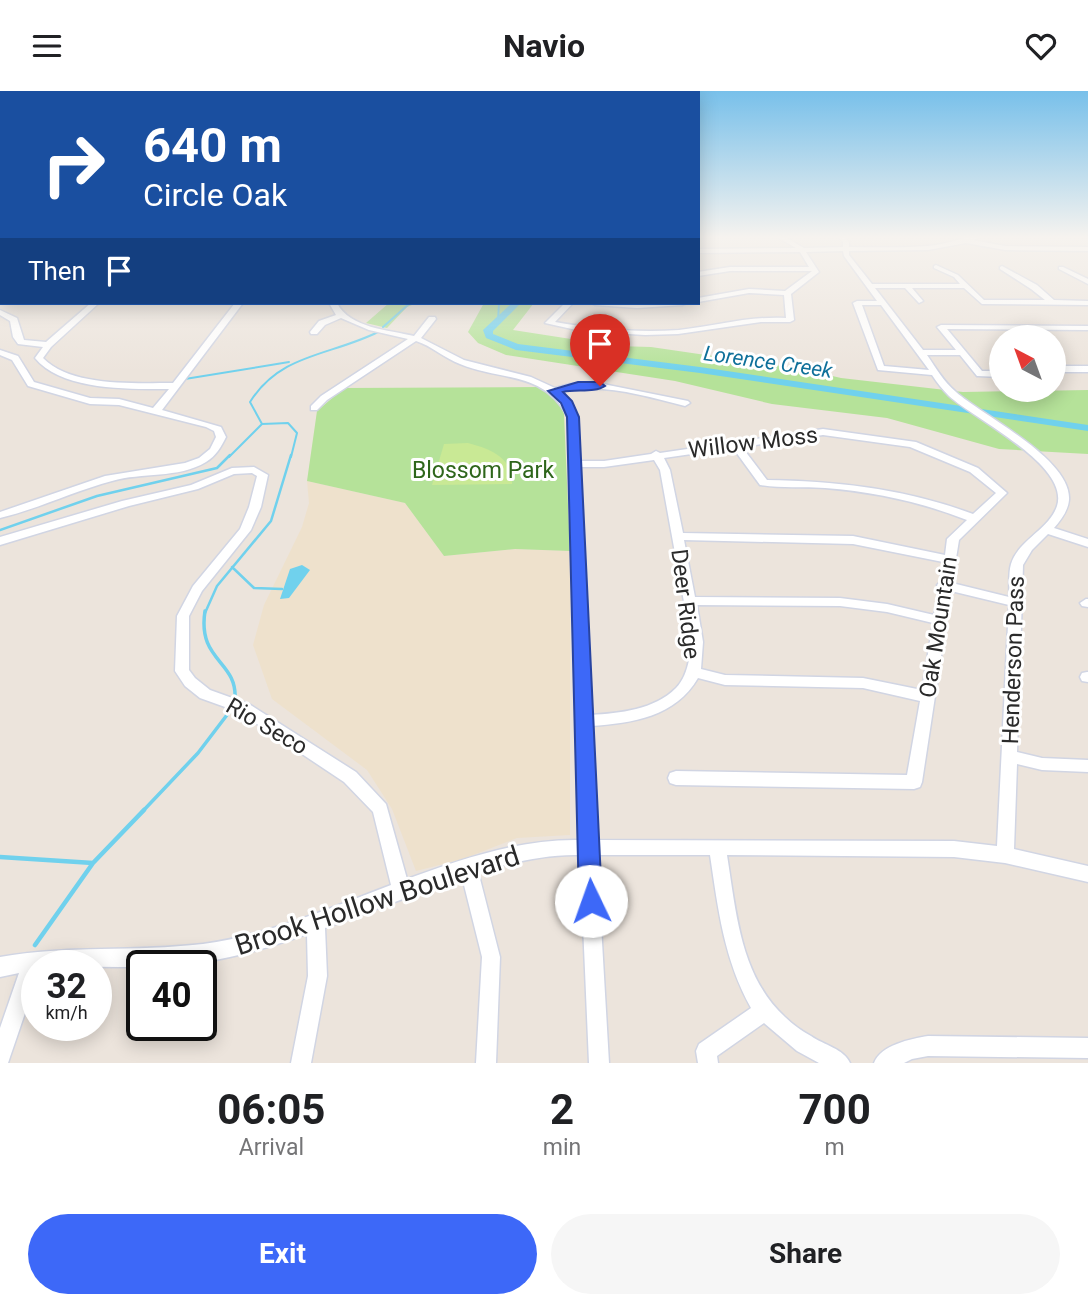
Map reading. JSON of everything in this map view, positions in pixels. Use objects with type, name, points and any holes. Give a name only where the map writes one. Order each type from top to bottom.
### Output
[{"type":"street","points":[[700,300],[749,291],[787,293],[806,281]]},
{"type":"street","name":"Henderson Pass","points":[[866,281],[953,395],[1048,466],[1063,492],[1062,507],[1020,557],[1014,602],[1005,855]]},
{"type":"street","points":[[962,281],[982,302],[1088,303]]},
{"type":"street","points":[[1025,281],[1051,302]]},
{"type":"street","points":[[870,286],[967,286]]},
{"type":"street","points":[[906,286],[919,301]]},
{"type":"street","points":[[567,305],[550,323],[603,332],[650,333],[761,318],[790,320],[787,293]]},
{"type":"street","points":[[883,303],[857,303],[881,368],[936,373]]},
{"type":"street","points":[[19,365],[39,358],[48,345],[93,305]]},
{"type":"street","points":[[156,411],[237,305]]},
{"type":"street","points":[[334,305],[340,316],[361,325],[415,338],[468,365],[519,375],[554,391],[566,401],[573,417],[588,847],[600,1063]]},
{"type":"street","points":[[623,305],[652,305]]},
{"type":"street","points":[[0,313],[14,320],[17,337],[22,342],[48,345]]},
{"type":"street","points":[[314,332],[322,323],[340,316]]},
{"type":"street","points":[[314,408],[324,398],[415,338],[432,319]]},
{"type":"street","points":[[941,327],[1088,328]]},
{"type":"street","points":[[941,327],[980,374],[989,374]]},
{"type":"street","points":[[0,352],[15,359],[31,384],[90,401],[119,403],[156,411],[212,426],[220,434],[218,446],[191,463],[164,472],[110,478],[0,515]]},
{"type":"street","points":[[920,352],[962,352]]},
{"type":"street","points":[[39,358],[44,365],[55,370],[106,385],[175,386]]},
{"type":"street","points":[[1066,369],[1088,369]]},
{"type":"street","points":[[554,391],[578,385],[600,386],[685,403]]},
{"type":"street","name":"Willow Moss","points":[[575,464],[604,464],[810,432],[901,441],[974,470],[1002,493]]},
{"type":"street","points":[[735,444],[764,483],[825,483],[871,488],[936,503],[973,518]]},
{"type":"street","name":"Deer Ridge","points":[[584,721],[627,718],[657,708],[680,691],[694,672],[697,653],[690,600],[665,470],[656,454]]},
{"type":"street","name":"Rio Seco","points":[[0,541],[126,503],[187,489],[237,470],[259,472],[264,478],[263,484],[244,530],[197,589],[183,616],[183,671],[190,682],[205,694],[244,708],[350,776],[380,809],[401,888]]},
{"type":"street","name":"Oak Mountain","points":[[676,778],[914,782],[943,585],[954,535],[1002,493]]},
{"type":"street","points":[[1045,529],[1088,543]]},
{"type":"street","points":[[678,536],[853,540],[948,559]]},
{"type":"street","points":[[943,585],[1014,602]]},
{"type":"street","points":[[690,600],[840,601],[887,607],[938,620]]},
{"type":"street","points":[[694,672],[725,680],[863,683],[927,697]]},
{"type":"street","points":[[1010,756],[1042,764],[1088,766]]},
{"type":"street","name":"Brook Hollow Boulevard","points":[[112,957],[168,957],[232,948],[315,922],[401,888],[469,869],[506,855],[533,850],[588,847],[954,849],[1005,855],[1088,874]]},
{"type":"street","points":[[717,848],[735,953],[742,975],[764,1011],[806,1048],[840,1063]]},
{"type":"street","points":[[469,869],[491,957],[486,1063]]},
{"type":"street","points":[[301,1063],[320,960],[315,922]]},
{"type":"street","name":"Brook Hollow Boulevard","points":[[0,967],[21,963]]},
{"type":"street","points":[[0,1057],[21,996]]},
{"type":"street","points":[[708,1063],[706,1051],[764,1011]]},
{"type":"street","points":[[884,1063],[909,1049],[928,1046],[1088,1048]]},
{"type":"shaded area","points":[[307,481],[405,503],[444,556],[515,549],[570,551],[570,835],[517,838],[463,859],[416,871],[392,809],[367,770],[272,699],[253,645],[264,605],[302,527],[309,503]]},
{"type":"green space","points":[[387,305],[412,305],[387,328],[366,323]]},
{"type":"green space","points":[[483,305],[532,305],[513,330],[802,369],[841,378],[963,392],[989,392],[989,403],[1066,403],[1066,390],[1088,390],[1088,454],[999,449],[887,418],[772,404],[675,381],[506,355],[478,343],[468,332]]},
{"type":"green space","name":"Blossom Park","points":[[541,387],[560,403],[564,414],[570,551],[515,549],[444,556],[405,503],[307,481],[317,411],[344,388]]},
{"type":"green space","points":[[468,443],[485,448],[505,461],[512,484],[432,485],[444,444]]},
{"type":"water","points":[[302,565],[310,570],[289,598],[280,599],[290,569]]},
{"type":"waterway","points":[[383,327],[408,305]]},
{"type":"waterway","points":[[498,321],[499,305]]},
{"type":"waterway","name":"Lorence Creek","points":[[515,305],[488,330],[489,336],[516,347],[700,370],[1088,428]]},
{"type":"waterway","points":[[262,424],[250,402],[276,374],[291,365],[378,332]]},
{"type":"waterway","points":[[185,379],[289,362]]},
{"type":"waterway","points":[[262,424],[288,423],[297,433],[291,457]]},
{"type":"waterway","points":[[229,457],[262,424]]},
{"type":"waterway","points":[[0,530],[97,496],[217,468],[230,455]]},
{"type":"waterway","points":[[232,567],[271,521],[291,455]]},
{"type":"waterway","points":[[205,613],[217,586],[232,567]]},
{"type":"waterway","points":[[232,567],[254,588],[282,589]]},
{"type":"waterway","points":[[205,611],[204,628],[207,641],[230,676],[235,700]]},
{"type":"waterway","points":[[142,812],[198,753],[230,711]]},
{"type":"waterway","points":[[93,863],[144,810]]},
{"type":"waterway","points":[[0,857],[93,863]]},
{"type":"waterway","points":[[35,945],[93,863]]},
{"type":"route","points":[[591,901],[573,417],[566,401],[554,391],[578,385],[600,386]]}]
